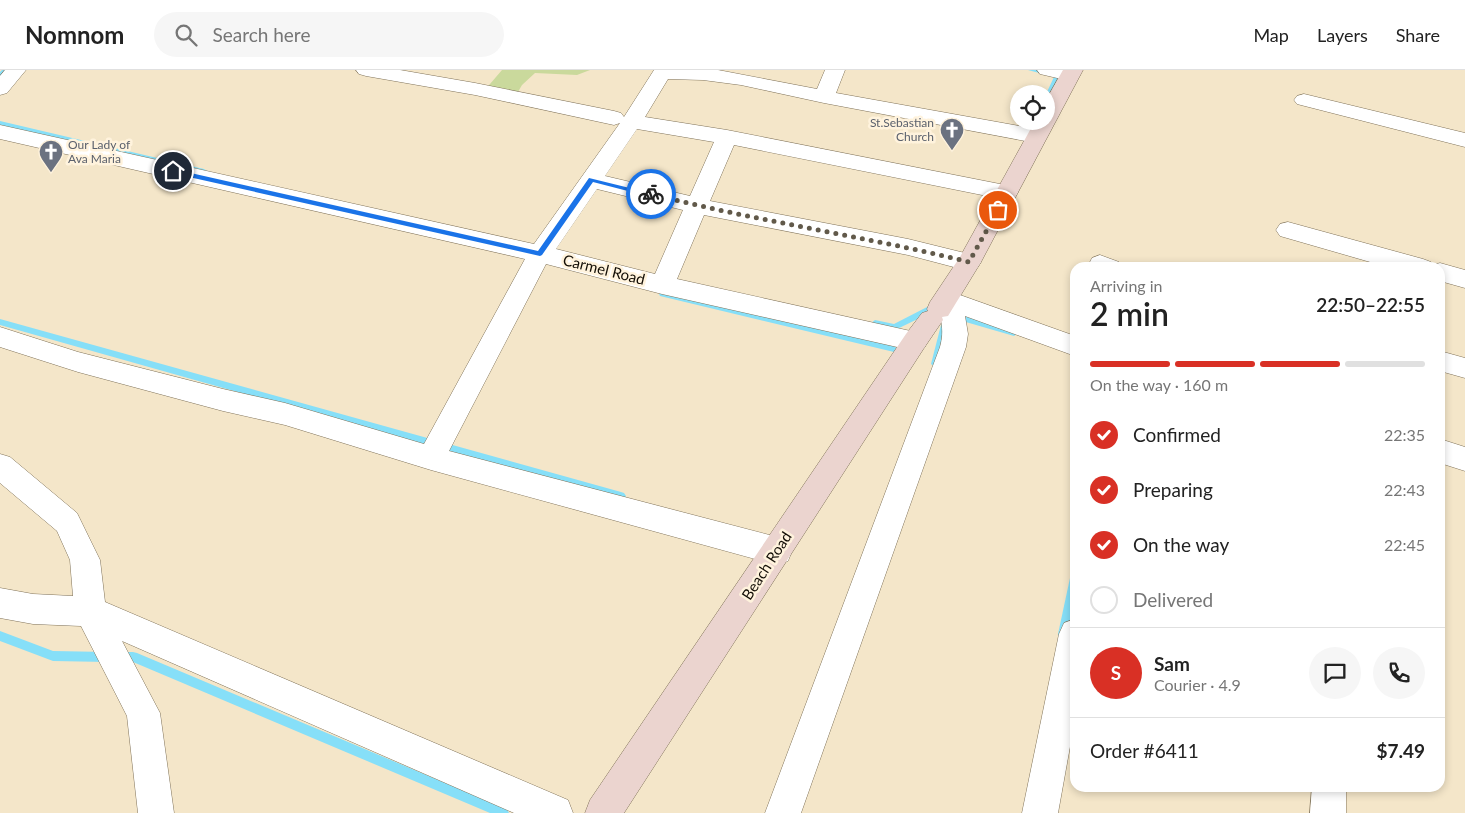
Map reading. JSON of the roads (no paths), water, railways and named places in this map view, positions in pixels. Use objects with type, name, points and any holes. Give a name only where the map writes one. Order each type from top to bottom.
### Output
[{"type":"main road","name":"Beach Road","points":[[1055,102],[1072,73]]},
{"type":"main road","name":"Beach Road","points":[[603,813],[969,262],[1039,130]]},
{"type":"street","points":[[0,89],[16,70]]},
{"type":"street","points":[[366,70],[475,89],[623,120],[726,137],[1007,192]]},
{"type":"street","points":[[824,97],[835,70]]},
{"type":"street","points":[[1047,70],[1072,73]]},
{"type":"street","points":[[431,458],[540,254],[592,180],[623,120],[663,71],[741,79],[824,97],[1010,121]]},
{"type":"street","points":[[1304,100],[1465,140]]},
{"type":"street","name":"Carmel Road","points":[[0,132],[540,254],[662,285],[933,317],[1070,345]]},
{"type":"street","points":[[662,285],[726,137]]},
{"type":"street","points":[[592,180],[697,206],[908,247],[969,262]]},
{"type":"street","points":[[1288,230],[1402,262]]},
{"type":"street","points":[[1445,273],[1465,279]]},
{"type":"street","points":[[783,813],[957,335],[956,320],[933,317]]},
{"type":"street","points":[[0,337],[78,362],[223,400],[285,414],[431,458],[777,551]]},
{"type":"street","points":[[1445,362],[1465,368]]},
{"type":"street","points":[[1445,453],[1465,459]]},
{"type":"street","points":[[0,466],[67,522],[85,560],[90,611],[143,713],[156,813]]},
{"type":"street","points":[[0,604],[33,609],[90,611],[555,813]]},
{"type":"street","points":[[1040,813],[1070,660]]},
{"type":"street","points":[[1328,813],[1329,792]]},
{"type":"waterway","points":[[0,76],[5,70]]},
{"type":"waterway","points":[[1031,70],[1058,76],[1054,85]]},
{"type":"waterway","points":[[0,123],[204,171]]},
{"type":"waterway","points":[[663,294],[894,349]]},
{"type":"waterway","points":[[875,323],[895,327],[929,309]]},
{"type":"waterway","points":[[955,316],[1014,333]]},
{"type":"waterway","points":[[0,322],[621,496]]},
{"type":"waterway","points":[[935,364],[945,325]]},
{"type":"waterway","points":[[1063,634],[1070,601]]},
{"type":"waterway","points":[[0,636],[53,656],[107,657]]},
{"type":"waterway","points":[[120,657],[133,657],[503,813]]},
{"type":"place","name":"St.Sebastian Church","points":[[952,151]]},
{"type":"place","name":"Our Lady of Ava Maria","points":[[51,173]]}]
